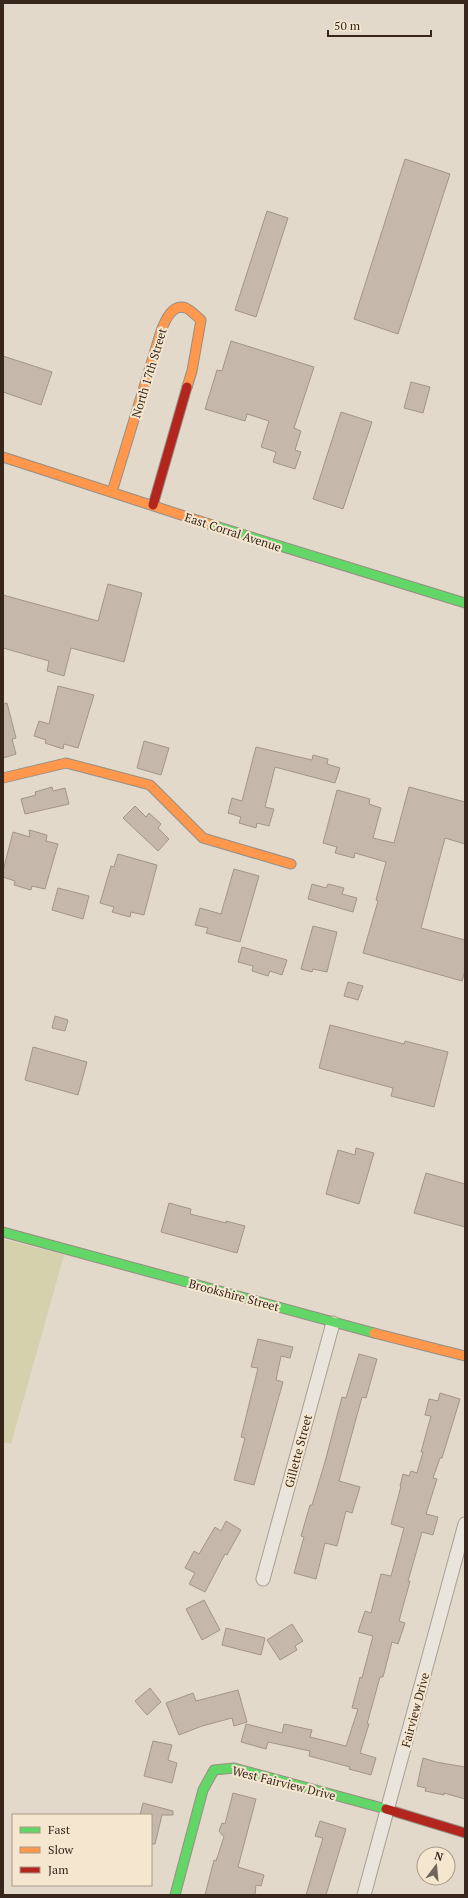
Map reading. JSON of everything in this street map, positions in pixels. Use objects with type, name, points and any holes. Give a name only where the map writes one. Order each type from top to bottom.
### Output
[{"type":"street","name":"North 17th Street","points":[[112,492],[161,331],[168,315],[177,308],[186,308],[200,320],[192,371],[153,505]]},
{"type":"street","name":"East Corral Avenue","points":[[3,457],[286,549],[465,603]]},
{"type":"street","points":[[3,778],[66,763],[150,785],[203,838],[291,864]]},
{"type":"street","name":"Brookshire Street","points":[[3,1232],[332,1323],[465,1356]]},
{"type":"street","name":"Gillette Street","points":[[263,1579],[332,1323]]},
{"type":"street","name":"Fairview Drive","points":[[364,1895],[465,1524]]},
{"type":"street","name":"West Fairview Drive","points":[[175,1895],[203,1790],[214,1770],[234,1768],[388,1809]]},
{"type":"street","points":[[388,1809],[465,1833]]},
{"type":"shaded area","points":[[3,1239],[64,1255],[11,1444],[3,1442]]},
{"type":"building","points":[[405,159],[450,174],[398,334],[354,319]]},
{"type":"building","points":[[267,211],[288,218],[256,317],[235,310]]},
{"type":"building","points":[[231,341],[314,367],[294,428],[301,431],[295,450],[301,452],[295,469],[273,462],[276,452],[261,447],[269,421],[247,414],[245,421],[205,409],[217,370],[222,371]]},
{"type":"building","points":[[3,356],[52,372],[41,405],[3,392]]},
{"type":"building","points":[[411,382],[430,387],[423,413],[404,408]]},
{"type":"building","points":[[341,412],[372,422],[343,509],[313,499]]},
{"type":"building","points":[[108,584],[142,593],[124,662],[71,648],[64,676],[47,671],[49,661],[3,648],[3,595],[98,621]]},
{"type":"building","points":[[58,686],[94,695],[78,748],[64,744],[63,749],[45,743],[46,740],[34,736],[39,721],[49,724]]},
{"type":"building","points":[[7,703],[16,738],[12,739],[16,754],[3,758],[3,704]]},
{"type":"building","points":[[144,741],[169,748],[161,775],[137,768]]},
{"type":"building","points":[[256,747],[312,760],[313,755],[328,759],[327,764],[340,768],[335,783],[275,767],[265,807],[274,809],[269,826],[257,823],[256,828],[239,823],[241,817],[228,813],[232,798],[242,801]]},
{"type":"building","points":[[52,787],[53,791],[65,788],[69,804],[25,814],[21,799],[36,795],[35,792]]},
{"type":"building","points":[[409,787],[465,802],[465,844],[445,838],[421,928],[465,940],[465,971],[462,981],[363,953],[378,901],[376,900],[386,862],[355,853],[354,858],[335,853],[337,847],[323,843],[337,790],[370,799],[369,804],[381,808],[373,838],[394,843]]},
{"type":"building","points":[[135,806],[146,817],[149,813],[161,824],[158,828],[169,839],[158,851],[123,818]]},
{"type":"building","points":[[29,830],[47,835],[46,841],[58,844],[45,889],[32,886],[31,890],[14,885],[15,881],[3,877],[3,871],[13,832],[30,837]]},
{"type":"building","points":[[118,854],[157,865],[144,915],[131,912],[130,917],[112,912],[114,907],[100,903],[111,866],[114,867]]},
{"type":"building","points":[[234,869],[259,876],[240,942],[206,933],[208,928],[195,925],[200,908],[221,914]]},
{"type":"building","points":[[312,884],[326,888],[328,884],[344,888],[342,894],[357,898],[353,912],[308,899]]},
{"type":"building","points":[[58,888],[89,896],[83,919],[52,910]]},
{"type":"building","points":[[313,926],[337,932],[327,972],[313,969],[312,972],[301,969]]},
{"type":"building","points":[[242,947],[287,960],[282,975],[270,971],[268,976],[252,971],[253,966],[238,962]]},
{"type":"building","points":[[348,982],[363,986],[358,1000],[344,996]]},
{"type":"building","points":[[55,1016],[68,1020],[65,1031],[52,1028]]},
{"type":"building","points":[[330,1025],[404,1044],[405,1041],[448,1052],[434,1107],[391,1096],[393,1088],[319,1068]]},
{"type":"building","points":[[33,1047],[87,1062],[78,1095],[25,1080]]},
{"type":"building","points":[[356,1148],[374,1153],[359,1204],[326,1194],[338,1150],[355,1155]]},
{"type":"building","points":[[426,1173],[465,1184],[465,1227],[414,1213]]},
{"type":"building","points":[[169,1203],[191,1209],[190,1214],[245,1226],[237,1253],[161,1232]]},
{"type":"building","points":[[258,1339],[293,1347],[290,1358],[281,1356],[276,1380],[283,1382],[254,1485],[234,1480],[245,1438],[241,1437],[258,1368],[251,1367]]},
{"type":"building","points":[[359,1354],[377,1359],[366,1398],[362,1397],[339,1481],[360,1487],[352,1513],[346,1511],[337,1546],[325,1543],[316,1579],[294,1573],[304,1537],[301,1536],[325,1462],[342,1397],[346,1398]]},
{"type":"building","points":[[440,1393],[460,1399],[442,1458],[440,1458],[433,1478],[437,1479],[426,1514],[438,1517],[433,1535],[422,1532],[408,1581],[410,1581],[399,1621],[405,1623],[398,1644],[392,1642],[383,1677],[380,1677],[367,1724],[369,1724],[360,1753],[376,1758],[371,1775],[349,1769],[350,1767],[309,1756],[310,1751],[268,1742],[266,1749],[241,1742],[246,1724],[282,1733],[284,1724],[312,1730],[310,1737],[346,1746],[358,1709],[352,1708],[373,1636],[358,1632],[365,1611],[371,1613],[381,1574],[391,1576],[404,1528],[391,1524],[403,1474],[409,1476],[411,1471],[417,1473],[431,1416],[425,1415],[429,1399],[438,1401]]},
{"type":"building","points":[[226,1521],[241,1530],[227,1555],[225,1554],[205,1592],[189,1584],[195,1573],[185,1568],[194,1551],[199,1554],[215,1527],[221,1531]]},
{"type":"building","points":[[204,1600],[220,1630],[202,1640],[186,1609]]},
{"type":"building","points":[[292,1624],[303,1641],[295,1646],[297,1650],[280,1660],[267,1640]]},
{"type":"building","points":[[226,1628],[265,1638],[261,1655],[222,1645]]},
{"type":"building","points":[[150,1688],[161,1702],[147,1715],[135,1701]]},
{"type":"building","points":[[238,1690],[247,1722],[234,1726],[232,1718],[202,1726],[179,1735],[166,1703],[193,1693],[196,1701]]},
{"type":"building","points":[[153,1741],[172,1745],[168,1760],[177,1763],[172,1783],[144,1776]]},
{"type":"building","points":[[423,1758],[465,1767],[465,1799],[444,1793],[444,1795],[425,1791],[426,1788],[417,1786]]},
{"type":"building","points":[[233,1793],[256,1799],[238,1867],[264,1875],[261,1886],[256,1885],[255,1895],[205,1895],[214,1860],[216,1861],[224,1837],[219,1831],[222,1823],[225,1824]]},
{"type":"building","points":[[143,1803],[173,1811],[173,1815],[162,1815],[155,1844],[152,1844],[152,1814],[140,1814]]},
{"type":"building","points":[[320,1821],[346,1829],[326,1895],[306,1895],[323,1838],[315,1836]]},
{"type":"traffic: fast","points":[[209,524],[465,603]]},
{"type":"traffic: fast","points":[[3,1232],[374,1333]]},
{"type":"traffic: fast","points":[[175,1895],[203,1790],[214,1770],[234,1768],[386,1809]]},
{"type":"traffic: slow","points":[[112,492],[161,331],[173,310],[181,307],[188,309],[201,320],[192,371],[187,387]]},
{"type":"traffic: slow","points":[[3,457],[209,524]]},
{"type":"traffic: slow","points":[[3,778],[66,763],[150,785],[203,838],[291,864]]},
{"type":"traffic: slow","points":[[374,1333],[465,1356]]},
{"type":"traffic: jam","points":[[153,505],[187,387]]},
{"type":"traffic: jam","points":[[386,1809],[465,1833]]}]
